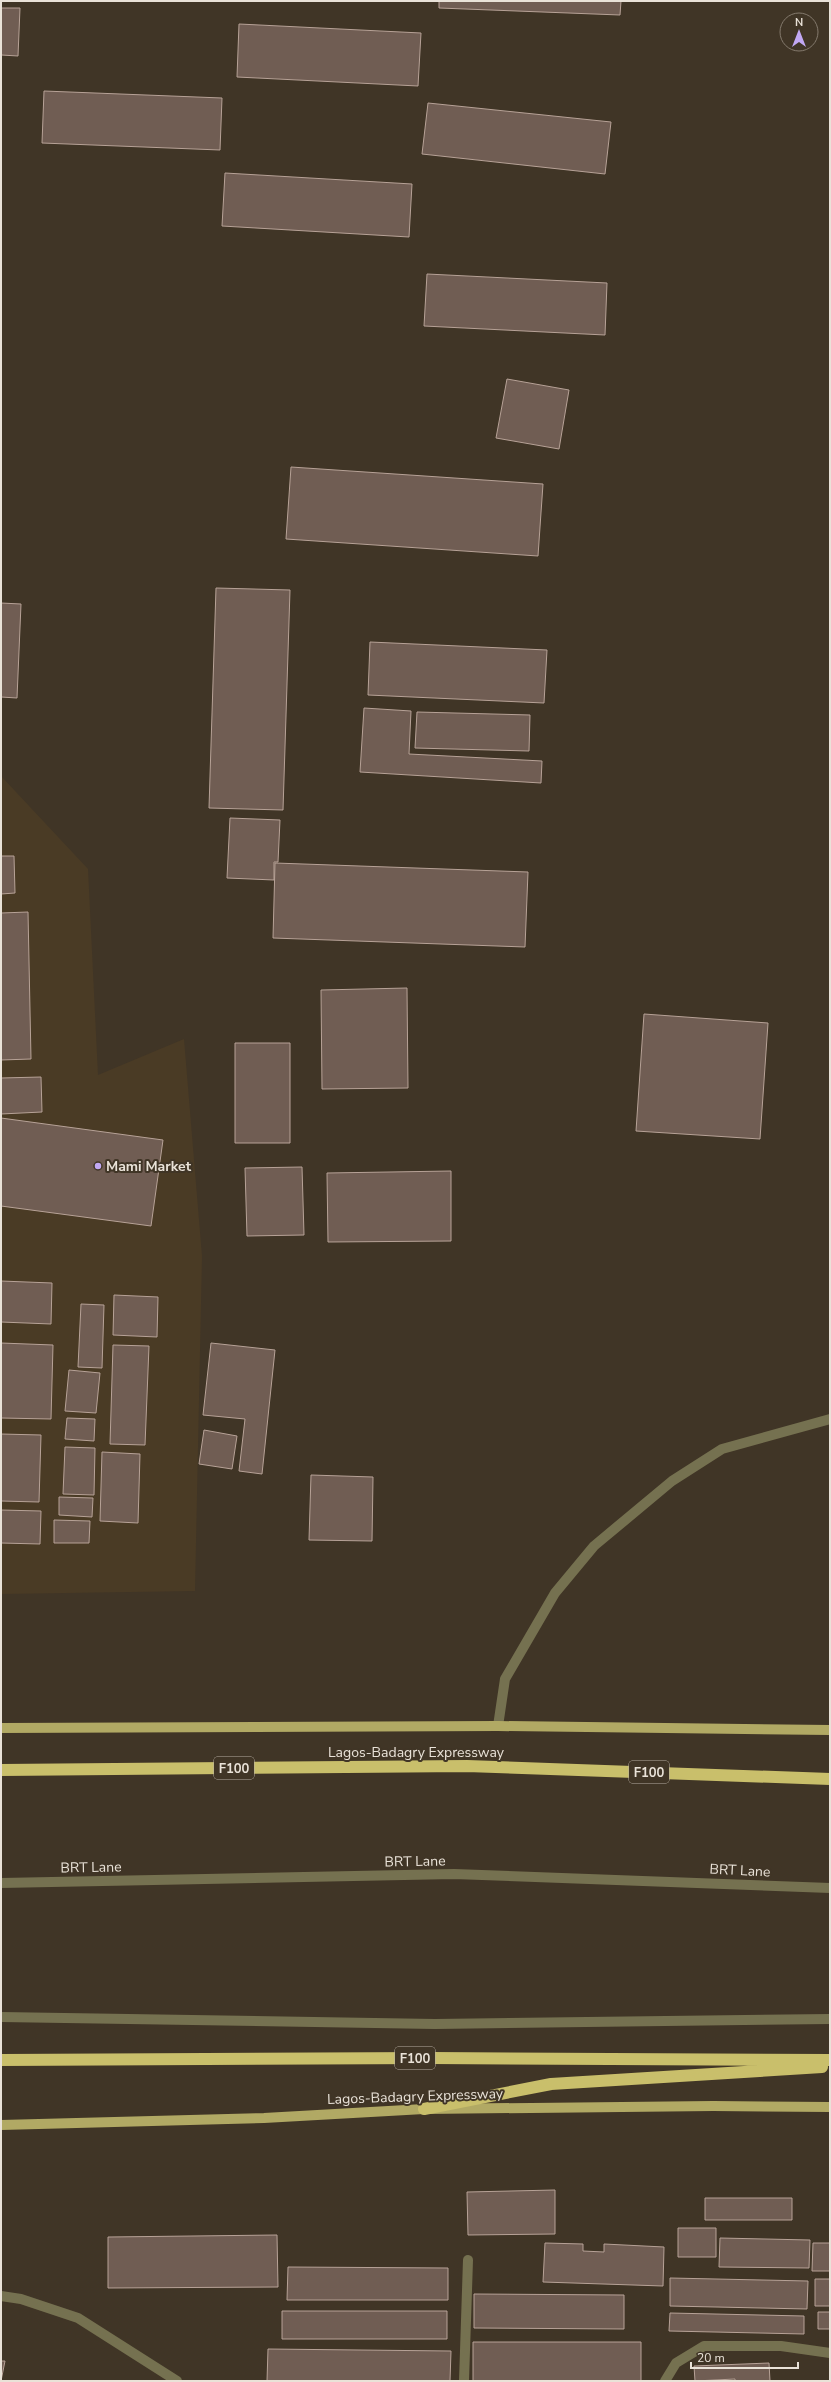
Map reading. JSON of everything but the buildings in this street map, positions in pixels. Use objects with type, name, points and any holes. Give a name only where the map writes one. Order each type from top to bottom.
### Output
[{"type":"highway","name":"Lagos-Badagry Expressway","points":[[1,1770],[467,1766],[830,1779]]},
{"type":"highway","name":"F100","points":[[1,2060],[431,2058],[830,2060]]},
{"type":"highway","points":[[424,2109],[551,2084],[830,2067]]},
{"type":"main road","name":"Lagos-Badagry Expressway","points":[[1,1728],[498,1726],[830,1730]]},
{"type":"main road","name":"Lagos-Badagry Expressway","points":[[1,2125],[264,2118],[424,2109],[714,2106],[830,2107]]},
{"type":"street","points":[[498,1726],[504,1679],[555,1593],[594,1546],[672,1481],[722,1449],[830,1419]]},
{"type":"street","name":"BRT Lane","points":[[1,1883],[454,1874],[830,1888]]},
{"type":"street","points":[[1,2017],[435,2024],[830,2019]]},
{"type":"street","points":[[464,2381],[468,2260]]},
{"type":"street","points":[[1,2296],[21,2299],[78,2318],[177,2381]]},
{"type":"street","points":[[665,2381],[676,2363],[704,2346],[781,2346],[830,2352]]},
{"type":"shaded area","name":"Mami Market","points":[[1,776],[88,869],[98,1075],[184,1039],[202,1256],[195,1591],[1,1594]]},
{"type":"place","name":"Mami Market","points":[[98,1166]]}]
